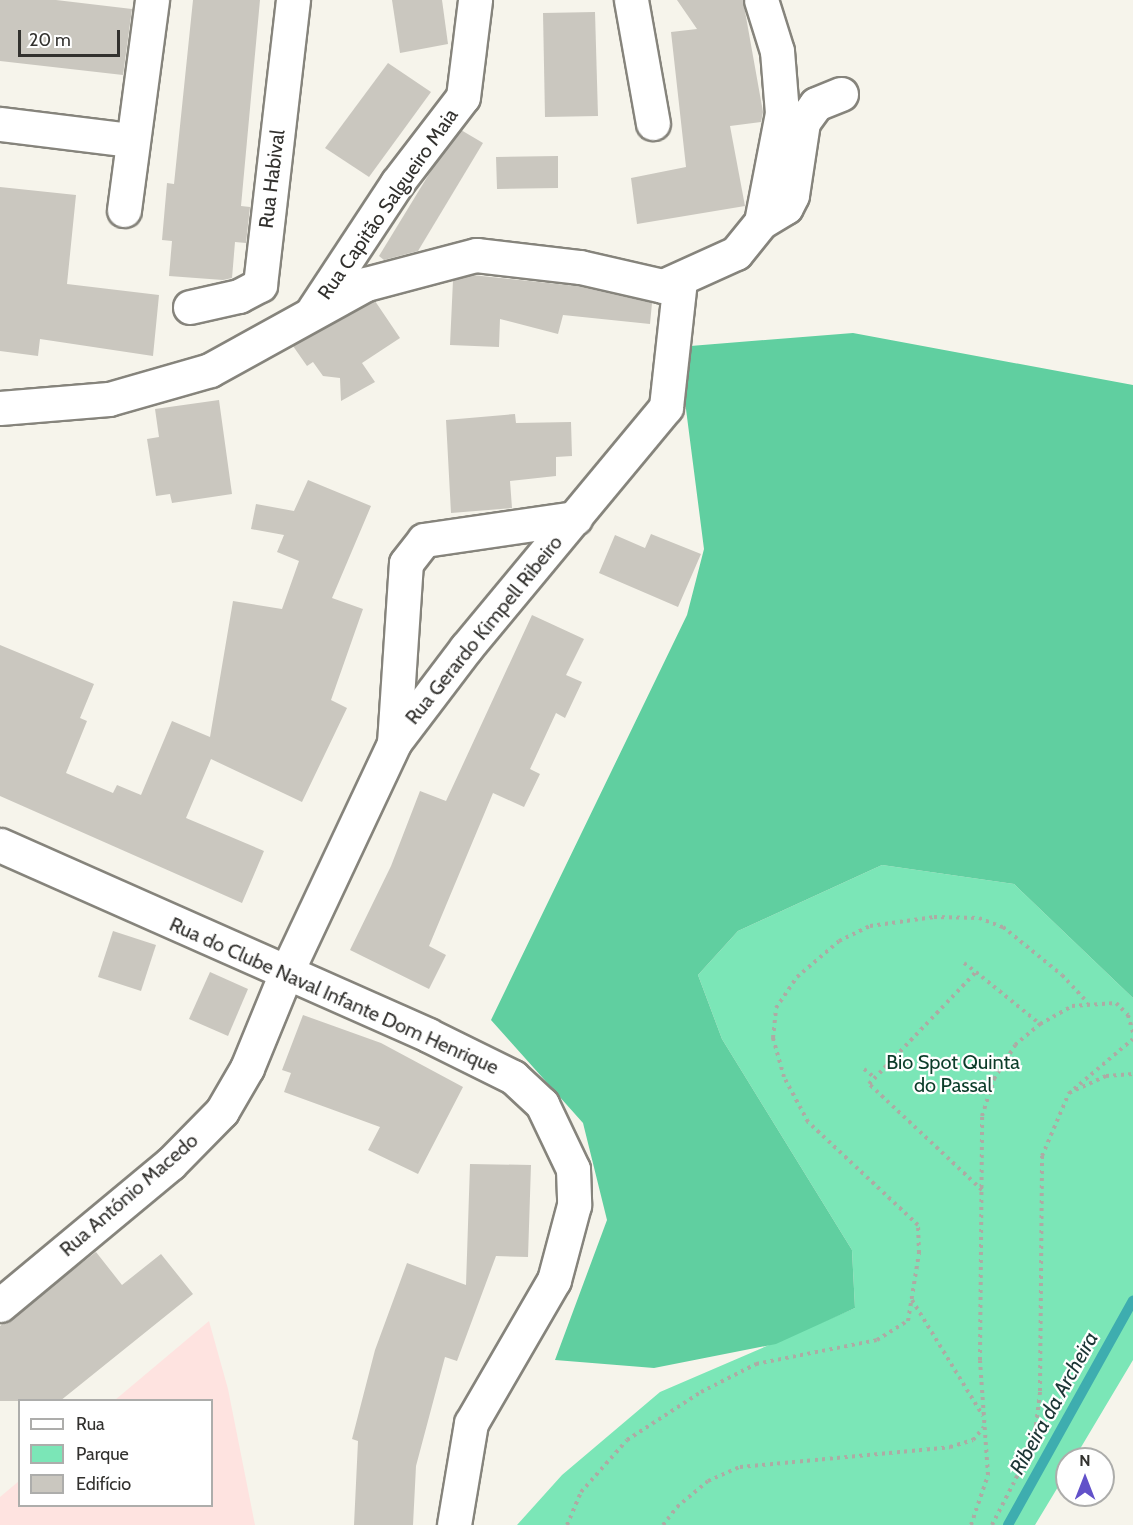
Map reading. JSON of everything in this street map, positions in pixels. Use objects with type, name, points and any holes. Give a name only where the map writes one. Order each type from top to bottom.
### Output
[{"type":"street","points":[[124,210],[131,140],[152,0]]},
{"type":"street","name":"Rua Habival","points":[[190,307],[239,296],[260,285],[293,0]]},
{"type":"street","name":"Rua Capitão Salgueiro Maia","points":[[313,310],[397,183],[463,97],[475,0]]},
{"type":"street","points":[[631,0],[652,123]]},
{"type":"street","name":"Rua Capitão Salgueiro Maia","points":[[313,310],[366,284],[476,255],[580,267],[663,286],[736,253],[761,222],[782,113],[777,51],[760,0]]},
{"type":"street","points":[[761,222],[786,207],[792,195],[803,122],[816,104],[841,94]]},
{"type":"street","points":[[0,124],[131,140]]},
{"type":"street","name":"Rua Gerardo Kimpell Ribeiro","points":[[286,973],[394,743],[466,648],[666,407],[680,280]]},
{"type":"street","points":[[0,408],[109,399],[210,370],[313,310]]},
{"type":"street","name":"Rua Gerardo Kimpell Ribeiro","points":[[394,743],[406,563],[424,540],[575,518]]},
{"type":"street","name":"Rua do Clube Naval Infante Dom Henrique","points":[[0,845],[513,1077],[542,1104],[573,1169],[574,1205],[554,1280],[471,1423],[454,1525]]},
{"type":"street","name":"Rua António Macedo","points":[[5,1296],[170,1164],[222,1111],[247,1068],[286,973]]},
{"type":"path","points":[[567,1525],[581,1492],[627,1440],[702,1392],[756,1364],[876,1340],[908,1322],[919,1253],[918,1225],[808,1122],[784,1077],[773,1038],[776,1008],[797,977],[839,941],[870,926],[934,916],[979,918],[1003,927],[1062,975],[1088,1003]]},
{"type":"path","points":[[964,963],[1040,1024]]},
{"type":"path","points":[[976,972],[869,1084],[982,1190]]},
{"type":"path","points":[[971,1525],[988,1475],[980,1360],[982,1116],[994,1079],[1015,1045],[1040,1024],[1072,1006],[1088,1003],[1116,1003],[1128,1015],[1133,1033]]},
{"type":"path","points":[[992,1525],[1027,1457],[1036,1425],[1040,1391],[1042,1156],[1069,1093],[1133,1039]]},
{"type":"path","points":[[864,1069],[875,1078]]},
{"type":"path","points":[[1069,1093],[1106,1076],[1133,1074]]},
{"type":"path","points":[[911,1299],[984,1418]]},
{"type":"path","points":[[663,1525],[677,1507],[708,1481],[740,1467],[950,1447],[973,1440],[984,1427]]},
{"type":"shaded area","points":[[209,1321],[228,1389],[255,1525],[0,1525],[0,1497],[18,1482],[18,1507],[213,1507],[213,1399],[116,1399]]},
{"type":"green space","points":[[853,333],[1133,385],[1133,998],[1014,884],[882,865],[738,931],[698,975],[722,1039],[852,1250],[855,1308],[776,1344],[654,1368],[555,1360],[607,1220],[583,1123],[491,1020],[687,615],[704,549],[678,347]]},
{"type":"green space","name":"Bio Spot Quinta do Passal","points":[[882,865],[1014,884],[1133,998],[1133,1360],[1081,1447],[1055,1447],[1055,1492],[1035,1525],[517,1525],[562,1475],[660,1392],[855,1308],[852,1250],[722,1039],[698,975],[738,931]]},
{"type":"building","points":[[0,0],[56,0],[132,9],[123,75],[0,61]]},
{"type":"building","points":[[193,0],[260,0],[241,206],[250,207],[246,243],[235,242],[232,278],[223,280],[169,276],[172,241],[162,240],[167,183],[174,184]]},
{"type":"building","points":[[392,0],[442,0],[448,44],[400,53]]},
{"type":"building","points":[[677,0],[743,0],[763,112],[761,122],[730,126],[745,206],[637,224],[631,178],[686,167],[671,32],[697,29]]},
{"type":"building","points":[[595,12],[598,116],[545,117],[543,13]]},
{"type":"building","points":[[388,63],[431,92],[369,177],[325,148]]},
{"type":"building","points":[[461,130],[483,143],[418,251],[384,260],[379,256],[437,161]]},
{"type":"building","points":[[558,156],[558,188],[497,189],[496,157]]},
{"type":"building","points":[[0,187],[76,195],[67,284],[159,295],[153,356],[40,339],[38,356],[0,351]]},
{"type":"building","points":[[472,275],[577,286],[652,303],[650,324],[563,315],[558,334],[500,319],[499,347],[450,345],[453,280]]},
{"type":"building","points":[[375,301],[400,338],[362,363],[375,382],[341,401],[340,378],[323,376],[313,362],[307,366],[293,346]]},
{"type":"building","points":[[219,400],[232,494],[172,503],[170,494],[156,496],[147,439],[159,437],[155,409]]},
{"type":"building","points":[[515,414],[516,423],[571,422],[572,456],[556,457],[556,476],[510,481],[512,508],[451,513],[446,420]]},
{"type":"building","points":[[308,480],[371,506],[332,598],[363,609],[331,700],[347,708],[302,802],[211,759],[186,818],[264,851],[242,903],[0,796],[0,645],[94,684],[80,718],[87,721],[66,773],[113,793],[117,785],[141,795],[172,721],[210,737],[233,601],[282,609],[299,561],[277,552],[284,535],[251,529],[256,504],[294,511]]},
{"type":"building","points":[[651,534],[701,554],[678,607],[599,573],[615,535],[645,548]]},
{"type":"building","points":[[532,615],[584,639],[566,675],[582,682],[565,718],[556,713],[530,769],[540,774],[524,807],[493,793],[429,946],[446,955],[429,989],[350,950],[391,866],[420,791],[446,801]]},
{"type":"building","points":[[113,931],[156,945],[141,991],[98,977]]},
{"type":"building","points":[[210,972],[248,989],[228,1036],[189,1019]]},
{"type":"building","points":[[303,1015],[381,1043],[463,1087],[418,1174],[368,1150],[380,1127],[284,1092],[291,1073],[282,1070]]},
{"type":"building","points":[[470,1164],[531,1165],[528,1257],[496,1256],[457,1361],[445,1357],[416,1466],[413,1525],[354,1525],[358,1441],[352,1439],[375,1350],[407,1263],[466,1285]]},
{"type":"building","points":[[96,1252],[122,1285],[161,1254],[193,1294],[62,1399],[0,1401],[0,1326]]},
{"type":"waterway","name":"Ribeira da Archeira","points":[[1008,1525],[1133,1300]]}]
